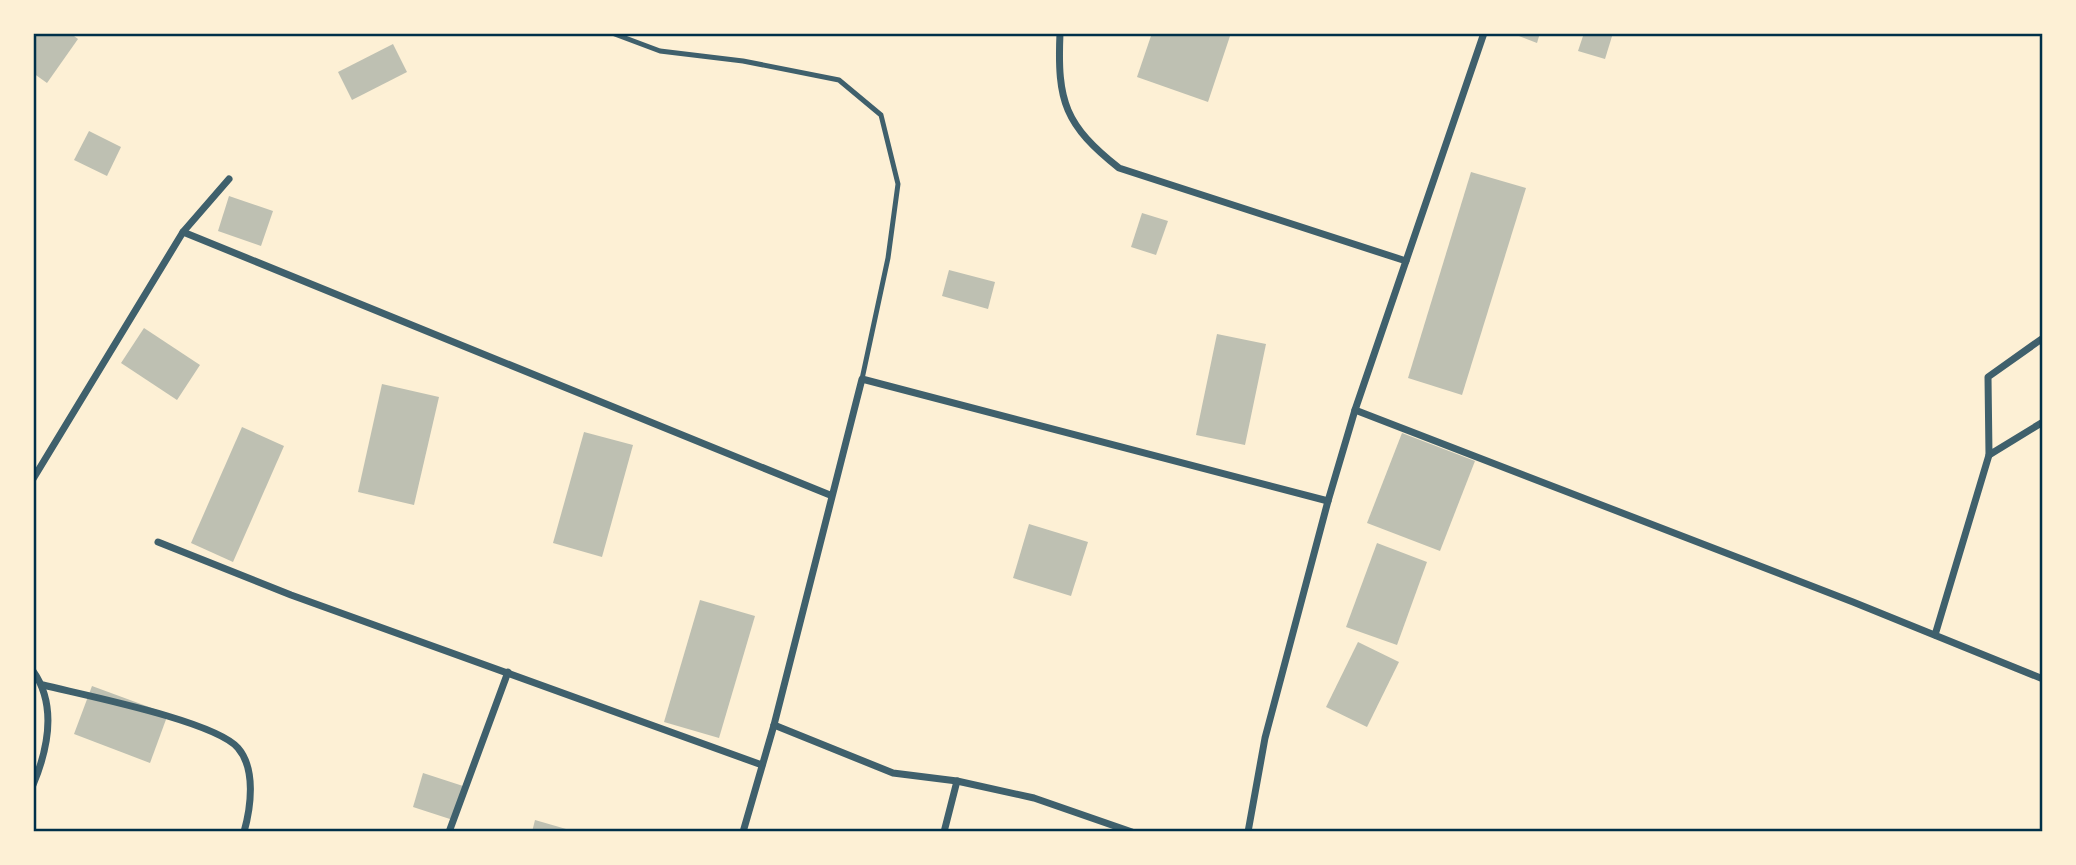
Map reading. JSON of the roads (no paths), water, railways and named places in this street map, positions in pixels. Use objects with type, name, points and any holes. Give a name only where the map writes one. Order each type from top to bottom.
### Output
[{"type":"street","points":[[1060,33],[1059,70],[1066,107],[1087,142],[1119,168],[1406,261]]},
{"type":"street","points":[[1248,832],[1265,737],[1328,501],[1355,410],[1484,33]]},
{"type":"street","points":[[33,479],[183,232],[229,179]]},
{"type":"street","points":[[183,232],[830,495]]},
{"type":"street","points":[[1935,635],[1989,455],[1988,377],[2043,338]]},
{"type":"street","points":[[743,832],[774,724],[830,495],[862,379],[1328,501]]},
{"type":"street","points":[[1355,410],[2043,679]]},
{"type":"street","points":[[1989,455],[2043,422]]},
{"type":"street","points":[[158,542],[291,595],[762,765]]},
{"type":"street","points":[[33,671],[43,685],[49,714],[44,759],[33,785]]},
{"type":"street","points":[[449,832],[508,672]]},
{"type":"street","points":[[43,685],[207,729],[238,748],[250,775],[249,814],[244,832]]},
{"type":"street","points":[[774,724],[893,773],[957,781],[1034,798],[1132,832]]},
{"type":"street","points":[[944,832],[957,781]]},
{"type":"lane","points":[[612,33],[660,51],[743,61],[839,80],[881,115],[898,184],[888,258],[862,379]]}]
